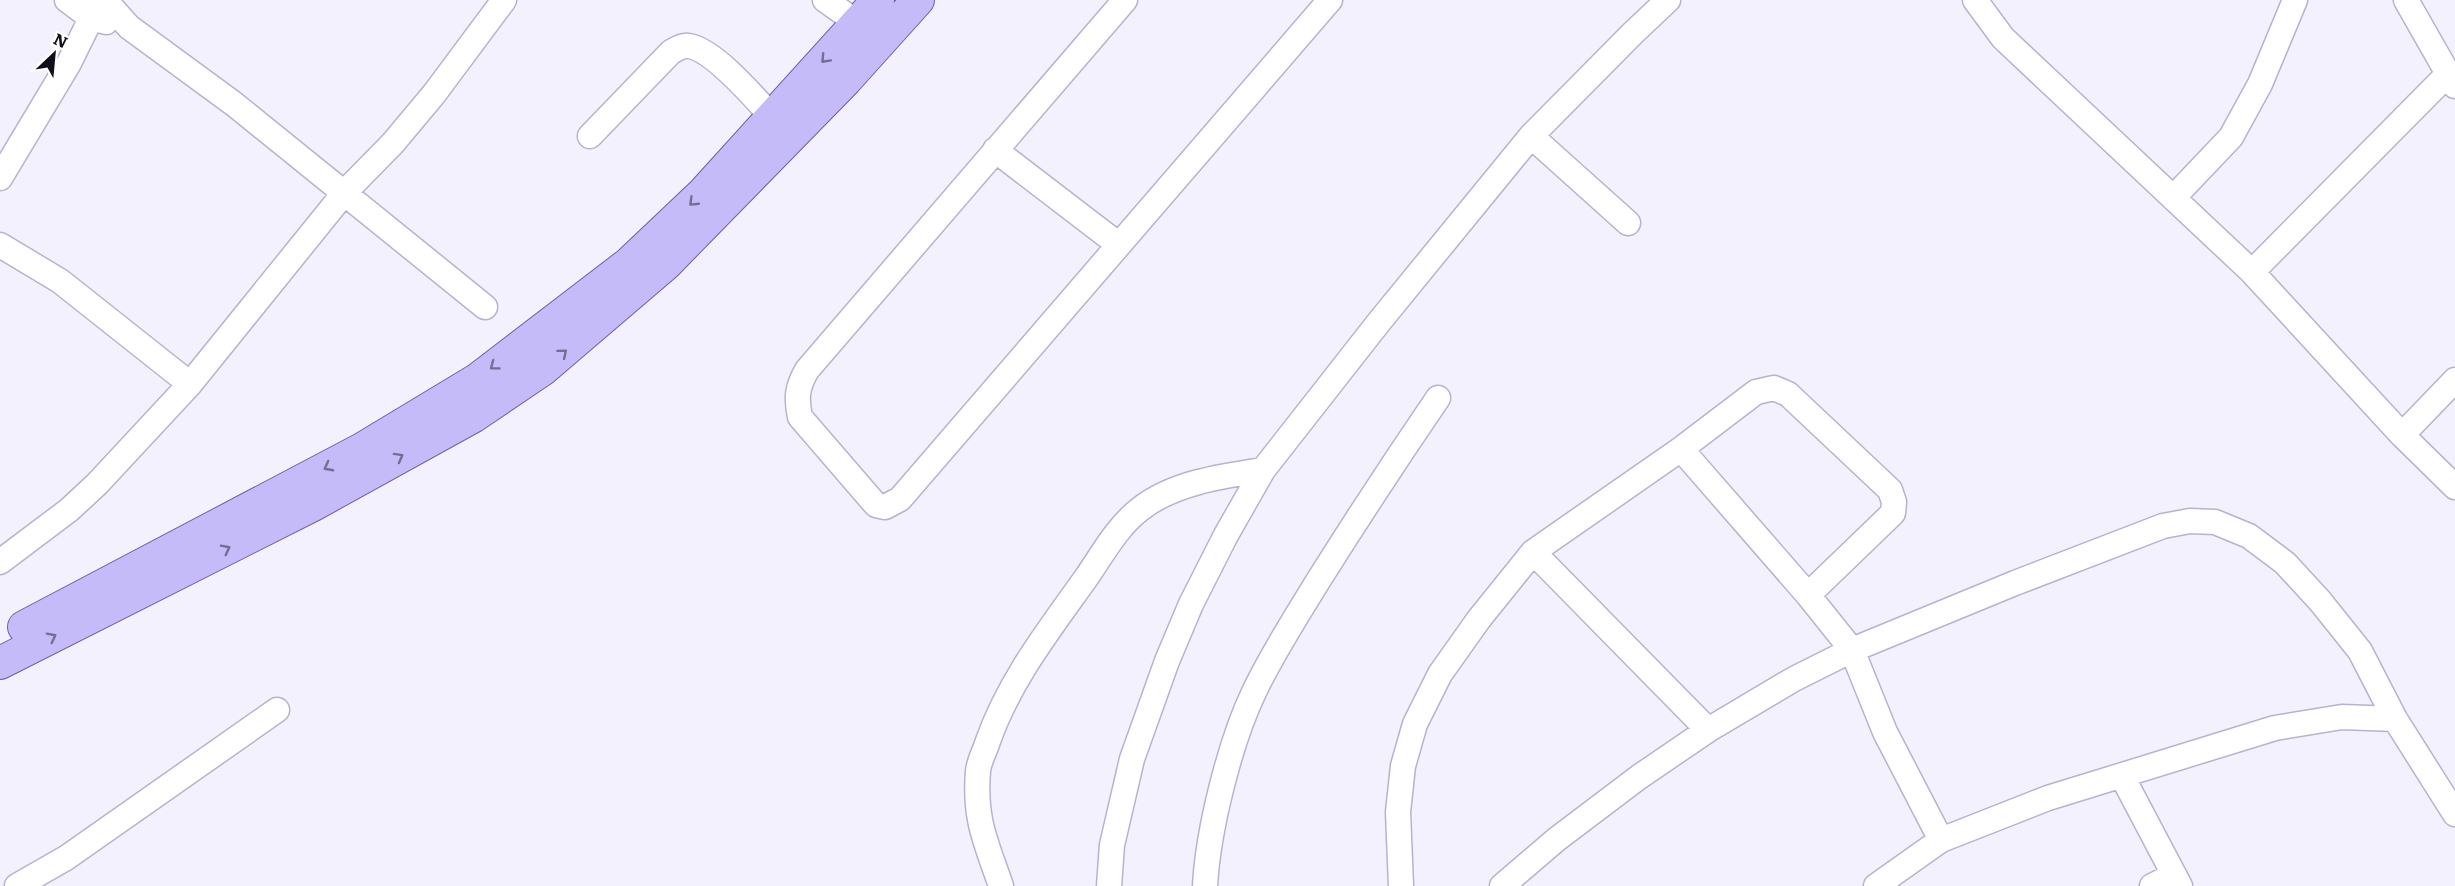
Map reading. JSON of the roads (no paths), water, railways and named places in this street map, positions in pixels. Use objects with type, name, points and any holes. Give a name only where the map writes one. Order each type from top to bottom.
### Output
[{"type":"main road","points":[[0,640],[362,449],[478,379],[628,264],[704,192],[859,24],[878,0]]},
{"type":"main road","points":[[0,663],[313,505],[474,416],[542,370],[674,256],[846,80],[918,0]]},
{"type":"street","points":[[67,0],[99,6],[234,104],[485,307]]},
{"type":"street","points":[[0,562],[69,510],[97,484],[190,384],[345,192],[408,126],[463,57],[504,0]]},
{"type":"street","points":[[825,0],[859,24]]},
{"type":"street","points":[[1125,0],[807,370],[798,385],[796,399],[800,417],[876,505],[885,507],[900,499],[1008,376],[1323,2]]},
{"type":"street","points":[[1109,886],[1112,846],[1132,759],[1167,661],[1191,604],[1226,535],[1263,470],[1379,322],[1531,136],[1632,33],[1668,0]]},
{"type":"street","points":[[1975,0],[2003,38],[2252,272],[2402,435],[2455,487]]},
{"type":"street","points":[[2173,198],[2231,137],[2260,84],[2295,0]]},
{"type":"street","points":[[2252,272],[2452,80],[2406,0]]},
{"type":"street","points":[[0,178],[69,63],[99,6]]},
{"type":"street","points":[[590,136],[671,52],[688,46],[717,62],[772,117]]},
{"type":"street","points":[[1531,136],[1628,223]]},
{"type":"street","points":[[995,150],[1119,245]]},
{"type":"street","points":[[0,244],[60,281],[190,384]]},
{"type":"street","points":[[2402,435],[2455,380]]},
{"type":"street","points":[[1401,886],[1398,812],[1403,766],[1415,724],[1440,674],[1479,620],[1533,552],[1681,449],[1756,392],[1774,388],[1788,393],[1890,490],[1894,502],[1893,513],[1808,595]]},
{"type":"street","points":[[1205,886],[1206,865],[1219,804],[1237,734],[1254,692],[1290,627],[1366,505],[1438,398]]},
{"type":"street","points":[[1681,449],[1808,595],[1852,650],[1885,732],[1941,840]]},
{"type":"street","points":[[1001,886],[978,819],[978,769],[994,723],[1015,682],[1113,538],[1138,510],[1162,495],[1187,487],[1230,475],[1263,470]]},
{"type":"street","points":[[1502,886],[1594,810],[1708,730],[1794,679],[1852,650],[2015,583],[2163,526],[2190,521],[2215,522],[2249,536],[2292,571],[2360,651],[2396,719],[2455,814]]},
{"type":"street","points":[[1533,552],[1708,730]]},
{"type":"street","points":[[16,886],[66,858],[277,710]]},
{"type":"street","points":[[1876,886],[1941,840],[2048,798],[2275,728],[2342,717],[2396,719]]},
{"type":"street","points":[[2122,776],[2177,880],[2152,886]]}]
